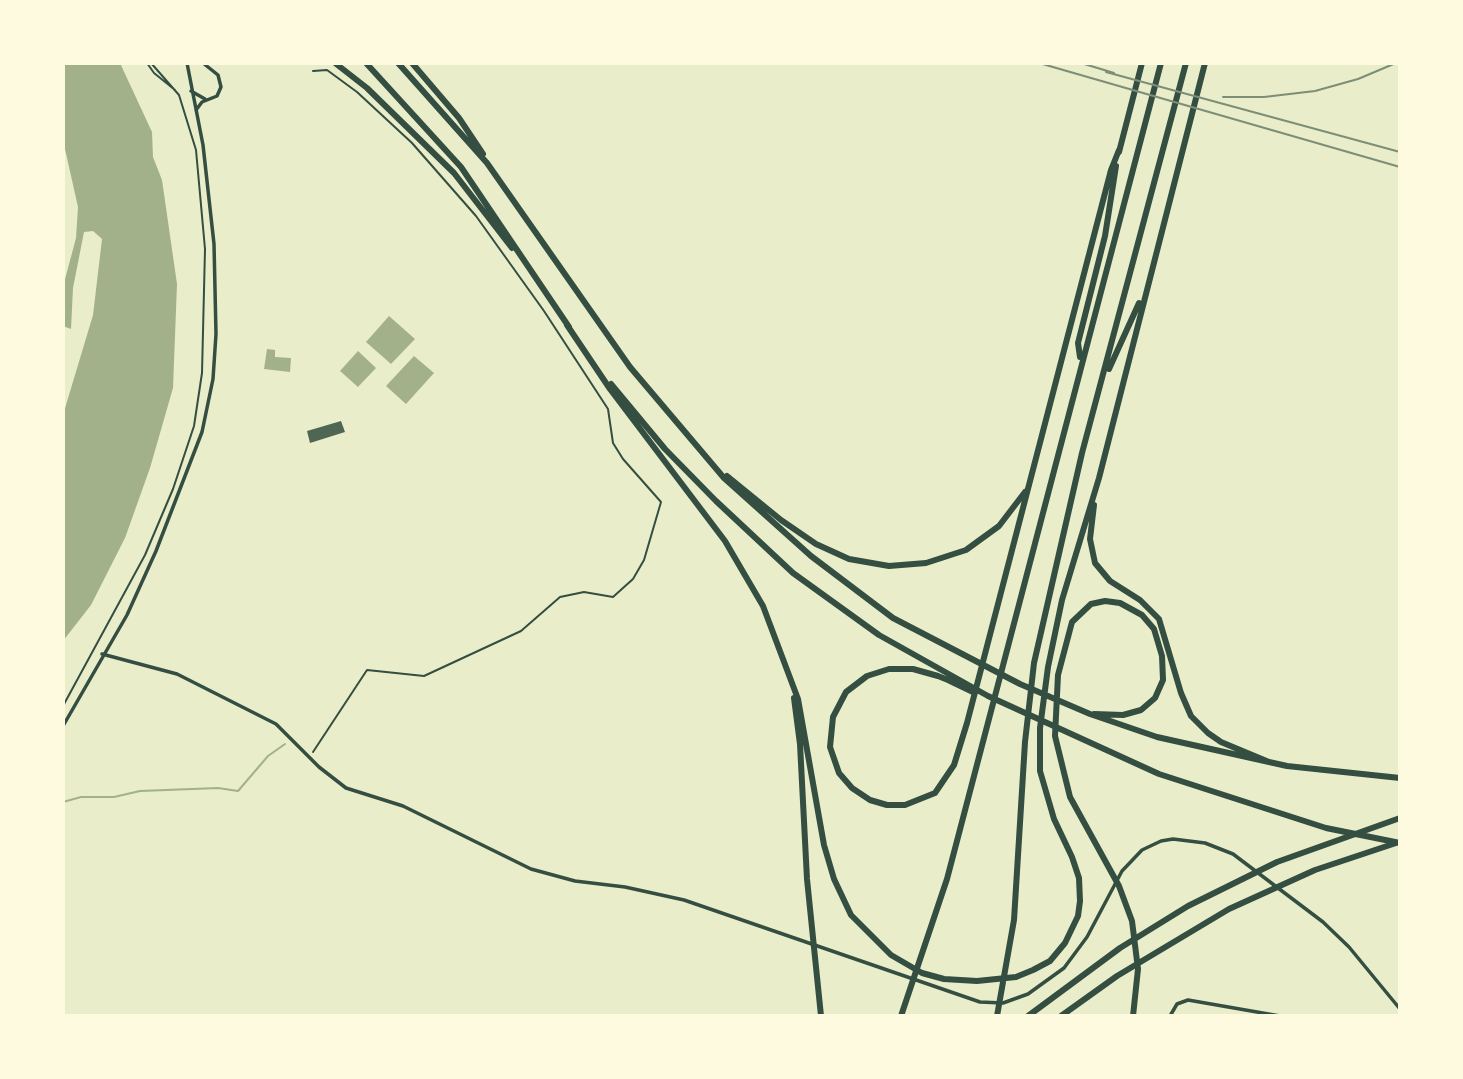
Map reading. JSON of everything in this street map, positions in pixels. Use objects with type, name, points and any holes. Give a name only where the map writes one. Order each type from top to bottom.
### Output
[{"type":"highway","points":[[335,63],[368,88],[454,173],[538,282]]},
{"type":"highway","points":[[366,63],[461,167],[610,389],[735,555],[763,606],[792,682],[806,736],[824,845],[834,879],[861,927],[891,955],[922,973],[960,981],[1016,977],[1050,961],[1072,930],[1080,901],[1079,878],[1046,798],[1039,750],[1048,667],[1062,600],[1099,478],[1205,63]]},
{"type":"highway","points":[[398,63],[487,163]]},
{"type":"highway","points":[[412,63],[459,118],[487,163],[630,367],[704,454],[756,510],[893,618],[978,664],[1090,714],[1168,740],[1270,763],[1400,778]]},
{"type":"highway","points":[[901,1016],[947,879],[1080,363],[1102,290],[1161,63]]},
{"type":"highway","points":[[997,1016],[1008,967],[1018,873],[1025,742],[1034,663],[1082,453],[1186,63]]},
{"type":"highway","points":[[1086,741],[937,676],[896,668],[867,676],[842,698],[831,724],[831,754],[843,779],[863,797],[887,805],[914,804],[935,793],[946,781],[954,765],[967,723],[988,639],[1029,484],[1141,67]]},
{"type":"highway","points":[[1080,363],[1079,343],[1105,236],[1119,150]]},
{"type":"highway","points":[[1103,380],[1134,318],[1151,270]]},
{"type":"highway","points":[[567,325],[665,449],[793,573],[878,635],[988,696],[1159,774],[1326,828],[1400,842]]},
{"type":"highway","points":[[704,454],[765,508],[816,544],[849,559],[889,566],[926,563],[966,550],[1013,512],[1029,484]]},
{"type":"highway","points":[[1099,478],[1090,539],[1095,563],[1110,581],[1140,600],[1159,619],[1186,706],[1199,725],[1221,741],[1264,757],[1270,763]]},
{"type":"highway","points":[[1090,714],[1135,712],[1151,703],[1159,692],[1164,673],[1163,656],[1149,622],[1136,610],[1121,603],[1105,601],[1086,607],[1069,629],[1058,675],[1055,704],[1057,748],[1070,797],[1107,863],[1132,921],[1138,969],[1133,1016]]},
{"type":"highway","points":[[792,682],[800,744],[807,879],[821,1016]]},
{"type":"highway","points":[[1028,1016],[1112,953],[1188,906],[1286,858],[1400,818]]},
{"type":"highway","points":[[1061,1016],[1126,970],[1229,909],[1315,870],[1400,842]]},
{"type":"street","points":[[63,726],[102,654],[127,615],[156,551],[202,432],[213,379],[216,334],[215,257],[203,145],[187,63]]},
{"type":"street","points":[[195,111],[218,94],[221,82],[218,75],[203,63]]},
{"type":"street","points":[[191,90],[207,100]]},
{"type":"street","points":[[102,654],[177,674],[276,724],[346,788],[403,806],[531,869],[575,881],[625,887],[684,900],[963,998],[1003,1003],[1028,994],[1063,968],[1087,937],[1122,871],[1142,850],[1161,841],[1189,840],[1233,854],[1299,904],[1349,947],[1400,1009]]},
{"type":"street","points":[[1170,1016],[1177,1004],[1188,1000],[1280,1016]]},
{"type":"path","points":[[63,706],[145,555],[173,489],[194,426],[206,324],[205,249],[196,150],[176,89],[149,63]]},
{"type":"path","points":[[310,757],[366,670],[424,676],[522,631],[560,597],[584,592],[613,597],[633,579],[644,560],[661,502],[623,459],[613,443],[608,409],[544,311],[476,216],[412,143],[357,92],[327,70],[313,71]]},
{"type":"shaded area","points":[[63,63],[120,63],[152,132],[153,157],[162,180],[177,284],[173,388],[150,468],[125,538],[91,605],[63,641],[63,415],[93,315],[102,239],[93,231],[84,232],[73,288],[71,329],[63,326],[64,283],[76,238],[78,207],[63,140]]},
{"type":"shaded area","points":[[389,316],[415,339],[391,364],[366,342]]},
{"type":"shaded area","points":[[267,349],[275,350],[275,357],[291,358],[290,372],[264,369]]},
{"type":"shaded area","points":[[358,351],[376,368],[358,387],[340,371]]},
{"type":"shaded area","points":[[414,356],[434,373],[406,404],[386,386]]},
{"type":"building","points":[[341,421],[345,432],[310,443],[307,431]]},
{"type":"waterway","points":[[63,802],[81,797],[114,797],[140,791],[218,788],[238,791],[268,756],[285,744]]},
{"type":"railway","points":[[1039,63],[1400,167]]},
{"type":"railway","points":[[1081,63],[1114,73]]},
{"type":"railway","points":[[1223,97],[1264,97],[1315,91],[1358,79],[1396,63]]},
{"type":"railway","points":[[1106,72],[1400,152]]}]
